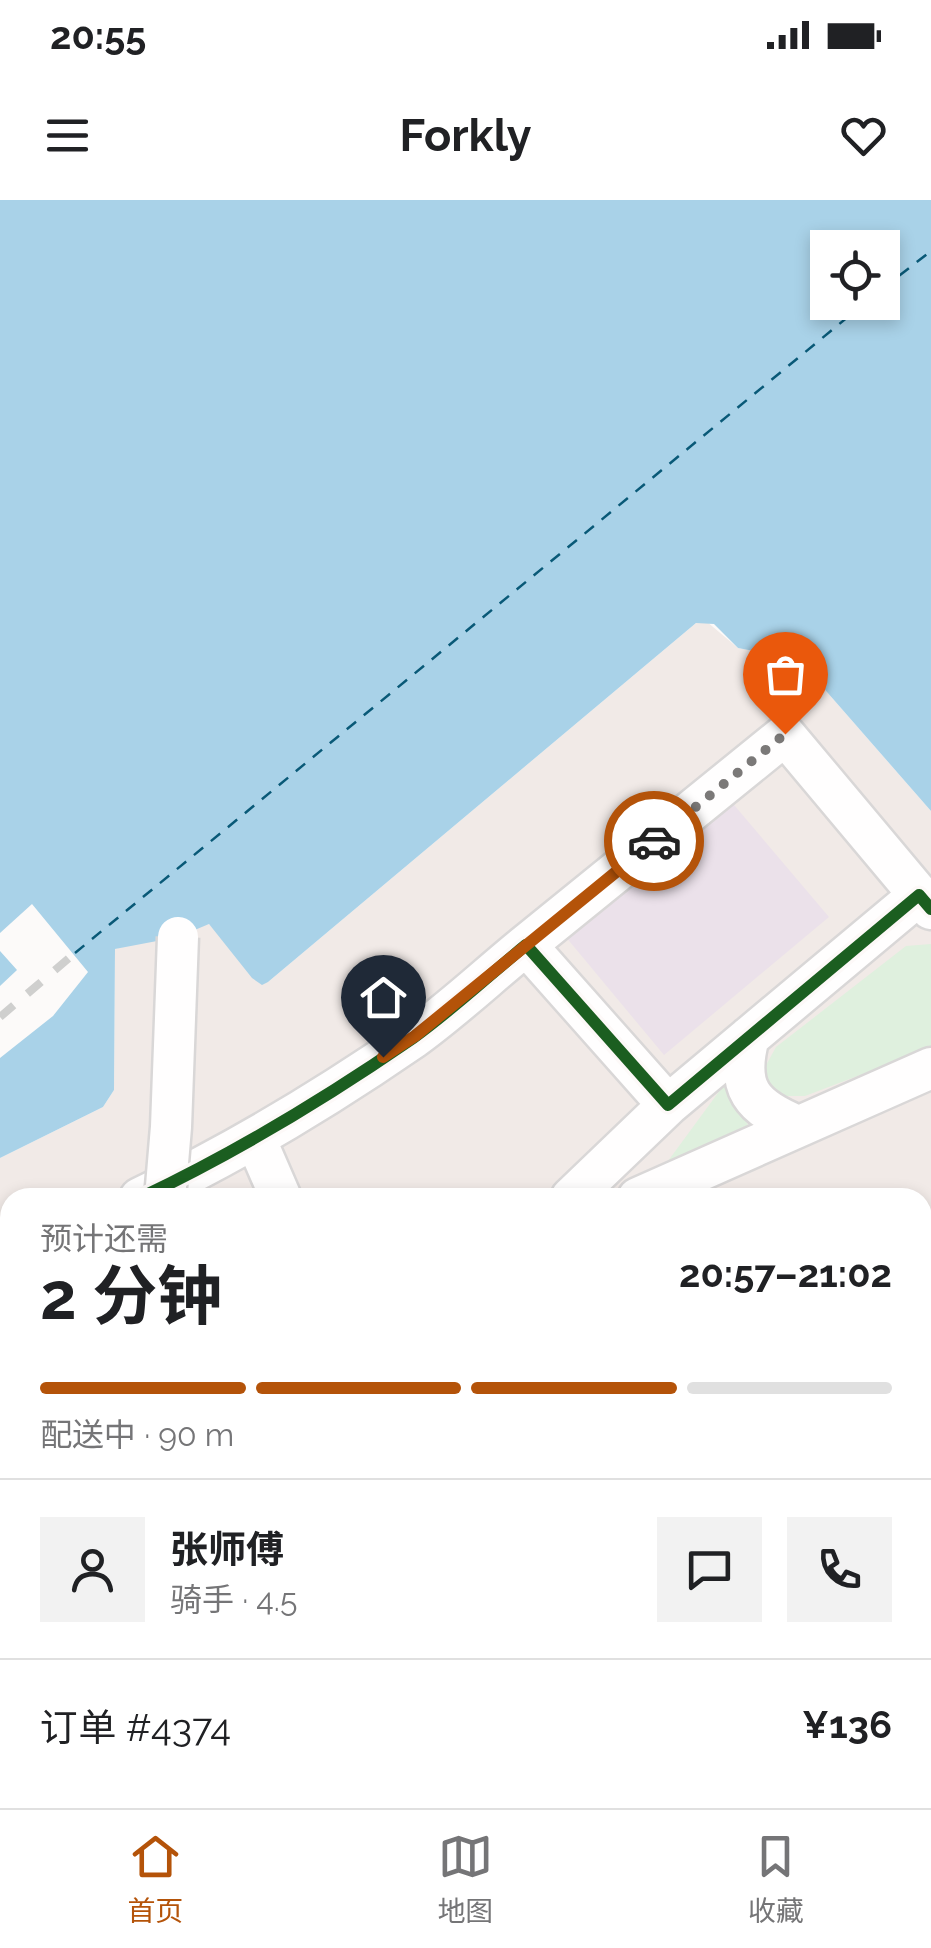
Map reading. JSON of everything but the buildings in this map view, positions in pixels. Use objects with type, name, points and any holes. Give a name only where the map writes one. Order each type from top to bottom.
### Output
[{"type":"street","points":[[161,1188],[254,1138],[415,1036],[785,734],[925,902],[749,1037],[668,1105],[581,1188]]},
{"type":"street","points":[[165,1188],[172,1127],[178,936]]},
{"type":"street","points":[[526,945],[668,1105]]},
{"type":"street","points":[[749,1037],[743,1068],[750,1097],[760,1108],[798,1126]]},
{"type":"street","points":[[660,1188],[931,1068]]},
{"type":"street","points":[[254,1138],[277,1188]]},
{"type":"shaded area","points":[[706,621],[738,648],[799,660],[931,811],[931,1188],[0,1188],[0,1158],[103,1107],[114,1090],[115,949],[209,924],[268,982],[696,623]]},
{"type":"green space","points":[[931,944],[931,1048],[805,1096],[785,1096],[770,1087],[765,1067],[776,1047],[906,946]]},
{"type":"green space","points":[[726,1082],[748,1125],[668,1161]]},
{"type":"water","points":[[0,200],[931,200],[931,811],[799,660],[738,648],[714,624],[696,623],[268,982],[262,985],[252,978],[209,924],[178,937],[115,949],[114,1090],[103,1107],[0,1158]]},
{"type":"pier","points":[[32,904],[88,972],[53,1016],[0,1058],[0,986],[17,970],[0,951],[0,933]]},
{"type":"ferry route","points":[[900,275],[931,251]]},
{"type":"ferry route","points":[[75,953],[844,320]]},
{"type":"railway","points":[[0,1017],[75,953]]},
{"type":"cycle path","points":[[161,1188],[245,1143],[380,1060],[442,1016],[526,945],[668,1105],[919,895],[931,909]]},
{"type":"way so far","points":[[654,841],[785,734]]},
{"type":"route","points":[[383,1057],[415,1036],[654,841]]}]
